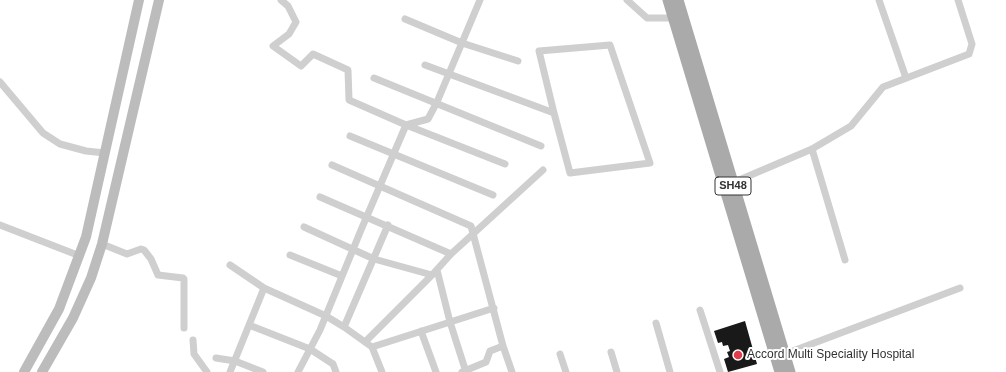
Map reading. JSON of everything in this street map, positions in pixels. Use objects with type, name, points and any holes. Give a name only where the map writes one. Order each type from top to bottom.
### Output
[{"type":"main road","points":[[24,372],[59,309],[86,237],[139,0]]},
{"type":"main road","points":[[42,372],[73,318],[90,278],[102,244],[159,0]]},
{"type":"main road","name":"SH48","points":[[668,0],[780,372]]},
{"type":"main road","name":"SH48","points":[[678,0],[790,372]]},
{"type":"street","points":[[282,0],[288,6],[296,22],[289,34],[273,46],[301,66],[313,54],[348,70],[350,100],[406,125],[505,164]]},
{"type":"street","points":[[627,0],[647,18],[674,18]]},
{"type":"street","points":[[879,0],[906,78]]},
{"type":"street","points":[[732,183],[812,149],[851,126],[883,87],[969,54],[972,44],[958,0]]},
{"type":"street","points":[[406,125],[428,119],[449,75],[478,1]]},
{"type":"street","points":[[405,19],[462,43],[518,61]]},
{"type":"street","points":[[610,45],[650,163],[570,173],[554,113],[539,51],[610,45]]},
{"type":"street","points":[[425,65],[554,113]]},
{"type":"street","points":[[374,78],[437,102],[541,146]]},
{"type":"street","points":[[0,82],[43,133],[60,144],[86,151],[105,153]]},
{"type":"street","points":[[298,372],[326,316],[406,125]]},
{"type":"street","points":[[350,136],[493,195]]},
{"type":"street","points":[[812,149],[845,260]]},
{"type":"street","points":[[332,165],[471,226],[512,372]]},
{"type":"street","points":[[366,342],[451,254],[543,170]]},
{"type":"street","points":[[320,197],[388,225],[451,254]]},
{"type":"street","points":[[0,225],[80,256]]},
{"type":"street","points":[[344,327],[388,225]]},
{"type":"street","points":[[304,228],[374,259],[435,272]]},
{"type":"street","points":[[102,244],[127,254],[141,249],[144,250],[151,259],[158,275],[184,279],[184,328]]},
{"type":"street","points":[[290,255],[342,276]]},
{"type":"street","points":[[230,265],[264,288],[326,316],[366,342],[372,347],[382,372]]},
{"type":"street","points":[[435,272],[465,371],[486,362],[490,351],[504,346]]},
{"type":"street","points":[[230,372],[264,288]]},
{"type":"street","points":[[784,354],[960,288]]},
{"type":"street","points":[[372,347],[494,308]]},
{"type":"street","points":[[700,310],[720,372]]},
{"type":"street","points":[[656,323],[670,372]]},
{"type":"street","points":[[249,325],[310,349],[333,364],[336,372]]},
{"type":"street","points":[[421,331],[436,372]]},
{"type":"street","points":[[193,340],[194,354],[207,372]]},
{"type":"street","points":[[611,352],[617,372]]},
{"type":"street","points":[[560,354],[566,372]]},
{"type":"street","points":[[216,358],[235,361],[263,372]]},
{"type":"street","points":[[329,372],[333,364]]},
{"type":"building","points":[[745,321],[757,364],[728,372],[724,359],[729,357],[727,352],[730,351],[728,345],[723,346],[722,342],[718,343],[714,331]]},
{"type":"place","name":"Accord Multi Speciality Hospital","points":[[738,355]]}]
